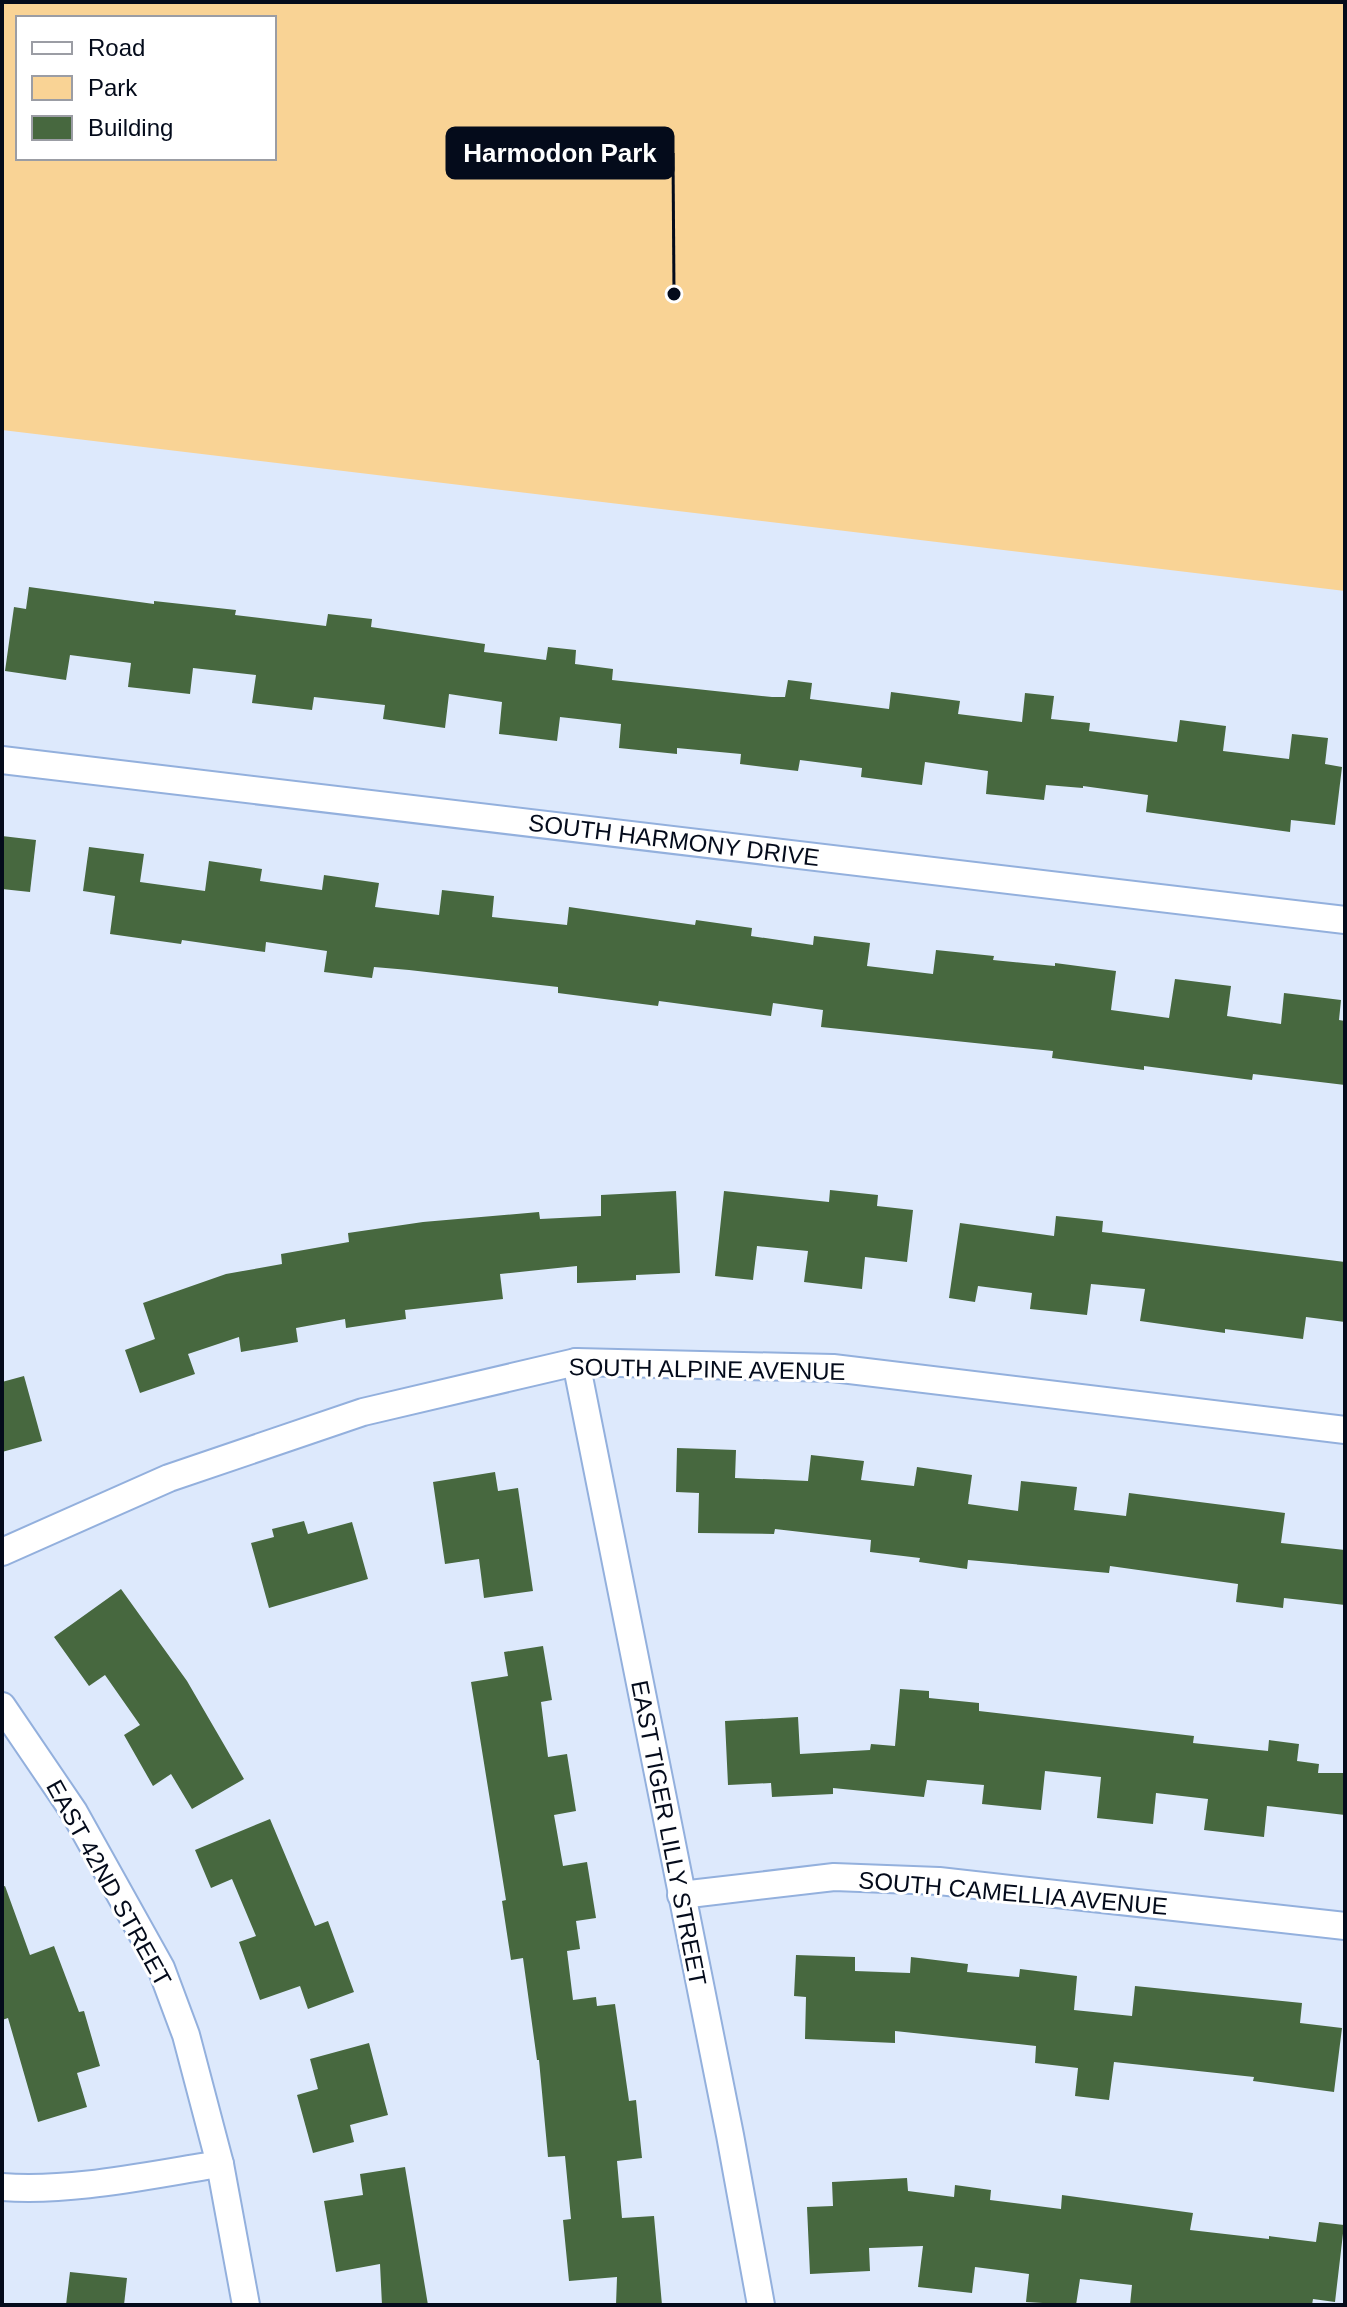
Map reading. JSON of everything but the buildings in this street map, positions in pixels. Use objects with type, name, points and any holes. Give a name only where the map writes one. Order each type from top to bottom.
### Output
[{"type":"street","name":"SOUTH HARMONY DRIVE","points":[[2,760],[1345,920]]},
{"type":"street","name":"SOUTH ALPINE AVENUE","points":[[2,1552],[169,1478],[363,1412],[576,1362],[833,1368],[1345,1430]]},
{"type":"street","name":"EAST TIGER LILLY STREET","points":[[576,1362],[761,2305]]},
{"type":"street","name":"EAST 42ND STREET","points":[[2,1706],[74,1812],[161,1968],[186,2035],[220,2164],[246,2305]]},
{"type":"street","name":"SOUTH CAMELLIA AVENUE","points":[[681,1895],[834,1877],[939,1881],[1345,1926]]},
{"type":"street","points":[[2,2187],[34,2189],[73,2185],[220,2164]]},
{"type":"green space","points":[[2,2],[1345,2],[1345,591],[2,430]]},
{"type":"place","name":"Harmodon Park","points":[[674,294]]}]
